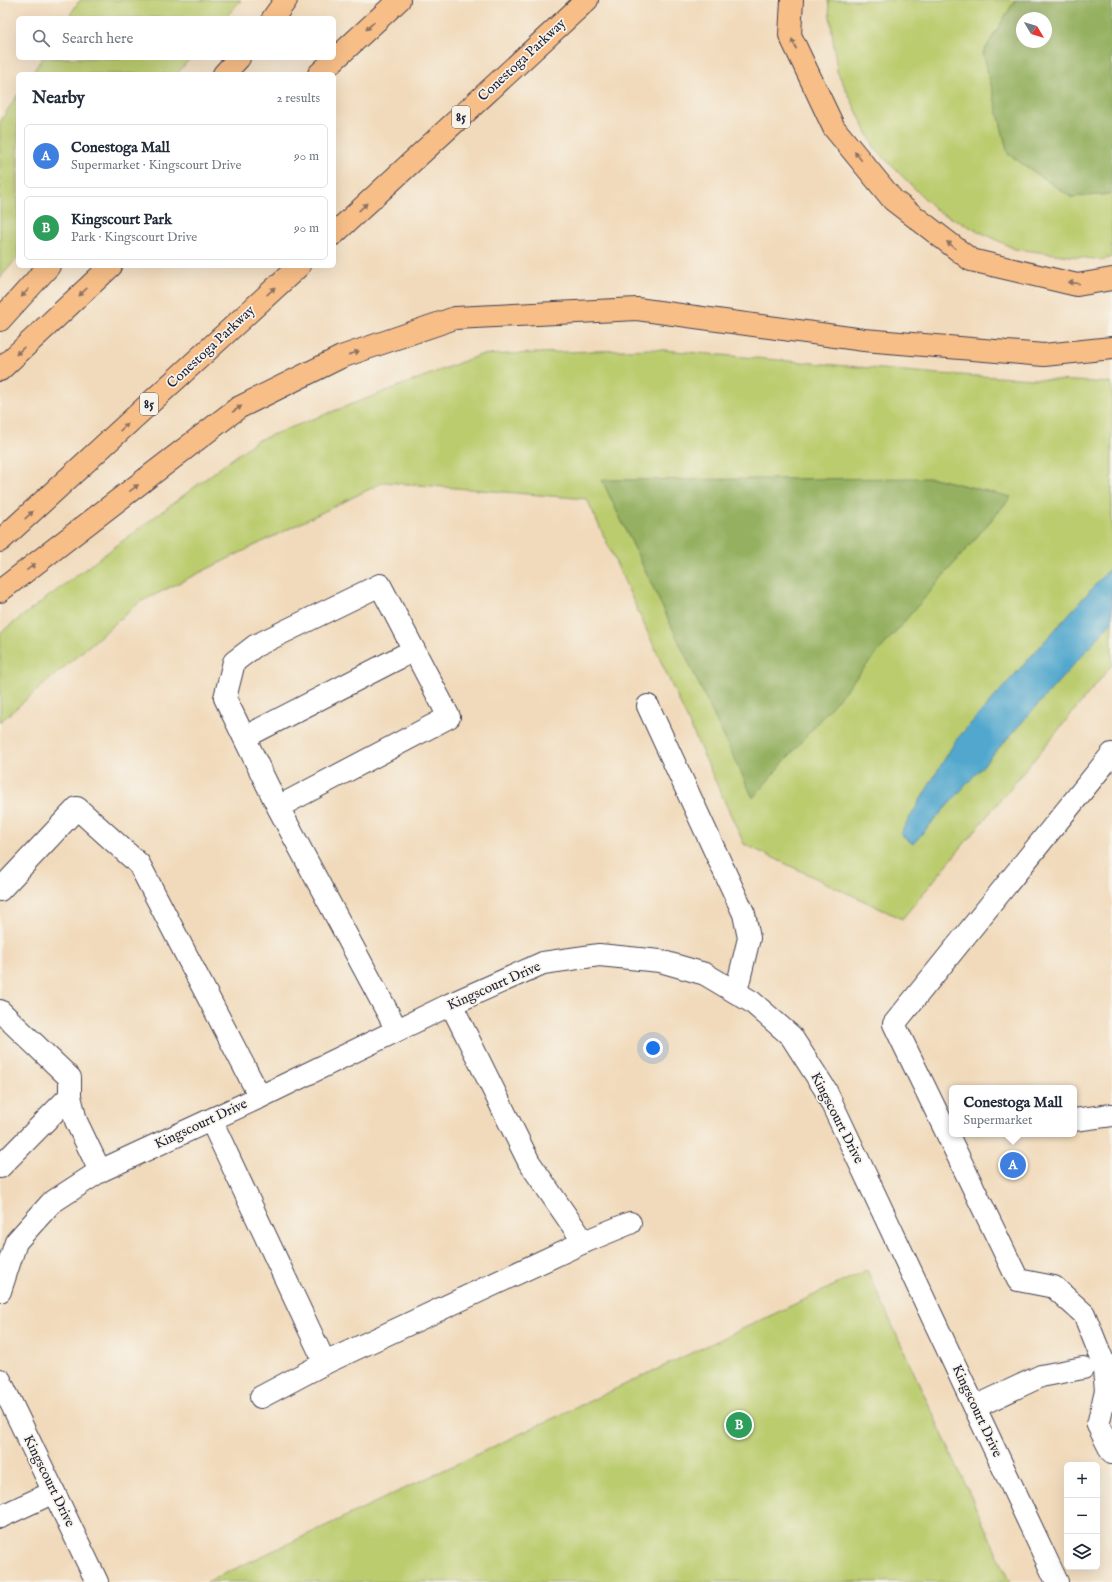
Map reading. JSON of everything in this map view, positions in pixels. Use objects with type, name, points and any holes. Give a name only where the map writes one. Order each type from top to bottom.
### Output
[{"type":"highway","points":[[274,16],[286,0]]},
{"type":"highway","points":[[336,58],[399,0]]},
{"type":"highway","name":"Conestoga Parkway","points":[[336,232],[587,0]]},
{"type":"highway","points":[[792,0],[790,35],[834,128],[893,200],[970,260],[1077,285],[1112,279]]},
{"type":"highway","points":[[226,72],[237,60]]},
{"type":"highway","points":[[321,72],[334,60]]},
{"type":"highway","points":[[0,320],[47,268]]},
{"type":"highway","points":[[0,370],[109,268]]},
{"type":"highway","name":"Conestoga Parkway","points":[[0,541],[297,268]]},
{"type":"highway","points":[[0,591],[238,408],[341,357],[455,318],[637,308],[864,340],[1044,355],[1112,348]]},
{"type":"street","points":[[278,807],[450,717],[380,585],[255,646],[234,662],[226,698],[278,807],[397,1030]]},
{"type":"street","points":[[245,737],[414,650]]},
{"type":"street","points":[[648,706],[744,914],[749,938],[736,992]]},
{"type":"street","points":[[949,1131],[894,1024],[1112,754]]},
{"type":"street","points":[[0,890],[77,808],[139,864],[260,1097]]},
{"type":"street","name":"Kingscourt Drive","points":[[0,1291],[16,1242],[51,1203],[100,1171],[260,1097],[451,1004],[543,963],[599,955],[660,961],[705,974],[752,1002],[791,1036],[825,1089],[1057,1582]]},
{"type":"street","points":[[451,1004],[529,1162],[584,1242]]},
{"type":"street","points":[[0,1011],[70,1078],[70,1096],[76,1121],[100,1171]]},
{"type":"street","points":[[0,1167],[70,1096]]},
{"type":"street","points":[[1077,1120],[1112,1115]]},
{"type":"street","points":[[211,1120],[325,1363]]},
{"type":"street","points":[[952,1137],[1018,1280],[1054,1287],[1084,1314],[1103,1360],[1106,1390],[1105,1424],[1112,1453]]},
{"type":"street","points":[[261,1397],[325,1363],[584,1242],[630,1223]]},
{"type":"street","points":[[975,1407],[1041,1376],[1083,1368]]},
{"type":"street","name":"Kingscourt Drive","points":[[0,1380],[97,1582]]},
{"type":"street","points":[[0,1517],[54,1492]]},
{"type":"green space","points":[[80,0],[241,0],[227,16],[69,16]]},
{"type":"green space","points":[[828,0],[1015,0],[983,53],[1070,197],[1112,194],[1112,257],[1102,260],[1015,249],[937,211],[875,149],[837,71]]},
{"type":"green space","points":[[1015,0],[1112,0],[1112,194],[1071,197],[1008,154],[983,53]]},
{"type":"green space","points":[[41,60],[188,60],[179,72],[33,72]]},
{"type":"green space","points":[[16,97],[16,259],[0,278],[0,122]]},
{"type":"green space","points":[[652,349],[939,374],[1112,383],[1112,665],[902,919],[744,844],[587,499],[384,482],[140,602],[0,722],[0,633],[256,441],[480,355]]},
{"type":"green space","points":[[934,478],[1011,497],[753,798],[602,480]]},
{"type":"green space","points":[[867,1270],[1010,1582],[207,1582]]},
{"type":"water","points":[[1112,566],[1112,622],[913,844],[900,834],[956,740]]},
{"type":"place","name":"Conestoga Mall","points":[[1013,1165]]},
{"type":"place","name":"Kingscourt Park","points":[[739,1425]]}]
